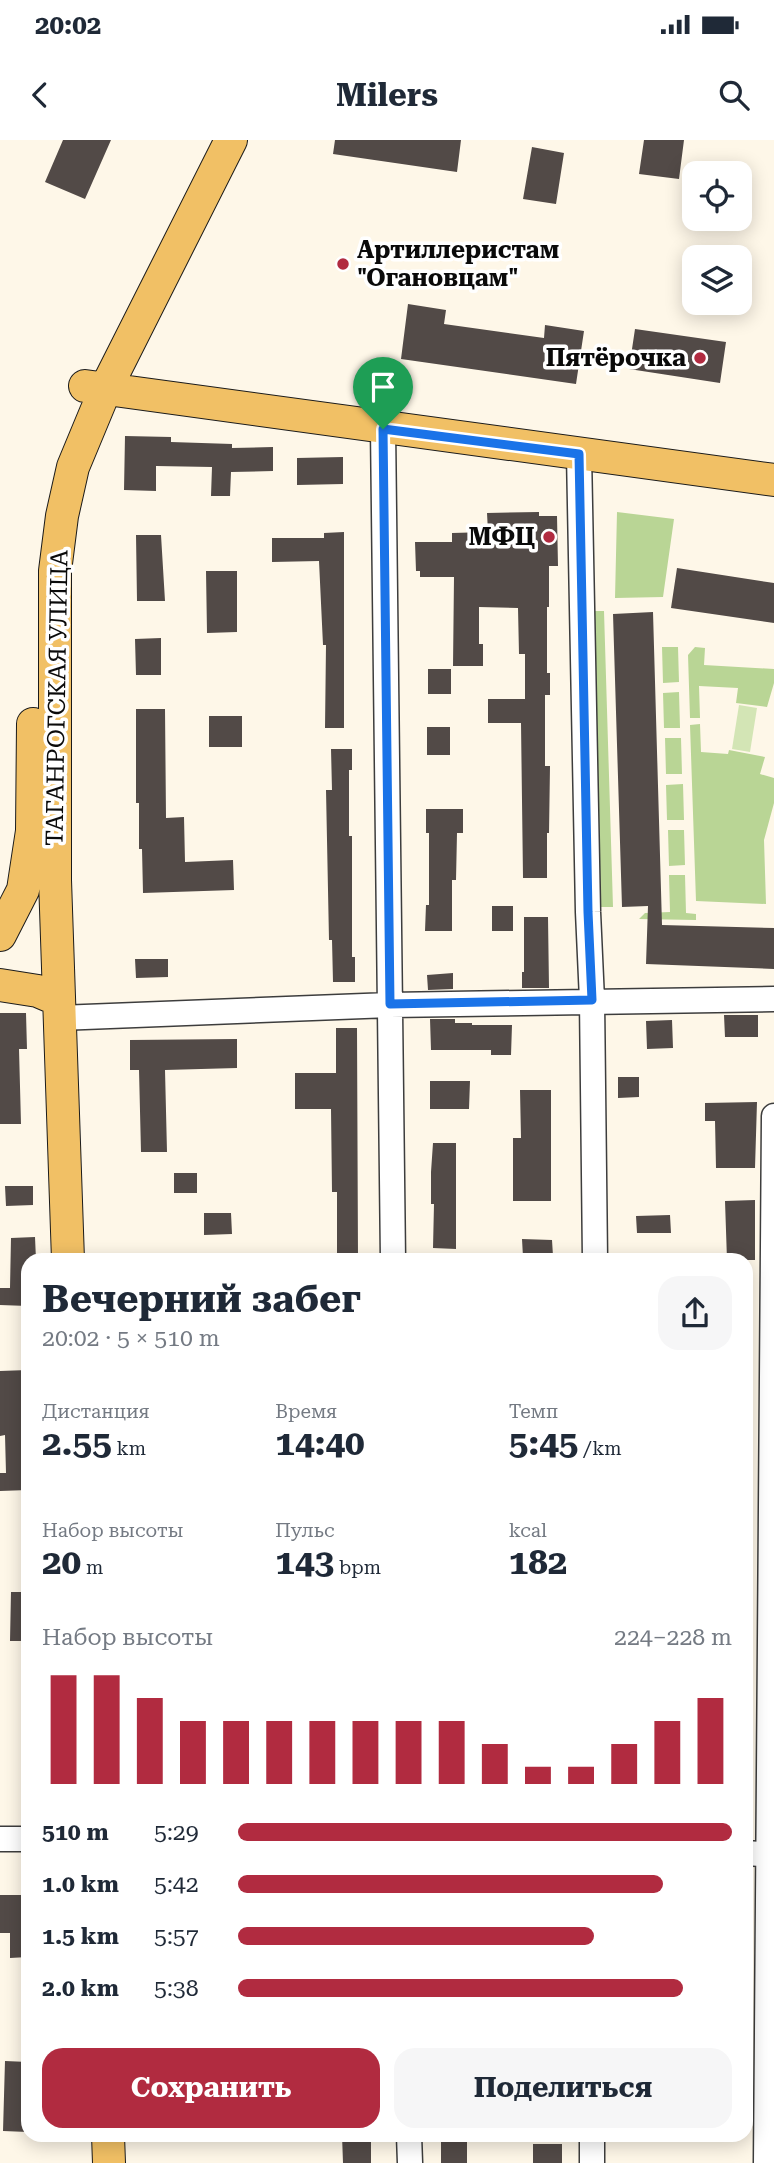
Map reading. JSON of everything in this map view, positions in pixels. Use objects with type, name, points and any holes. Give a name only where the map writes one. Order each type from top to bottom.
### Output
[{"type":"main road","name":"ТАГАНРОГСКАЯ УЛИЦА","points":[[68,1253],[55,880],[55,571],[62,516],[94,388],[206,140]]},
{"type":"main road","name":"ТАГАНРОГСКАЯ УЛИЦА","points":[[0,935],[23,890],[32,831],[34,569],[53,461],[230,140]]},
{"type":"main road","points":[[94,388],[774,480]]},
{"type":"main road","points":[[0,985],[38,991],[59,1009]]},
{"type":"main road","points":[[108,2142],[109,2163]]},
{"type":"street","points":[[383,429],[394,1253]]},
{"type":"street","points":[[579,454],[586,843],[592,1000],[595,1253]]},
{"type":"street","points":[[59,1009],[774,999]]},
{"type":"street","points":[[766,2163],[763,1855],[774,1116]]},
{"type":"street","points":[[0,1839],[21,1839]]},
{"type":"street","points":[[409,2142],[410,2163]]},
{"type":"street","points":[[592,2142],[592,2163]]},
{"type":"green space","points":[[617,512],[674,519],[663,597],[615,598]]},
{"type":"green space","points":[[586,611],[604,611],[613,907],[595,907]]},
{"type":"green space","points":[[662,647],[678,647],[679,682],[663,683]]},
{"type":"green space","points":[[695,647],[705,648],[704,665],[774,669],[774,683],[767,707],[736,703],[738,688],[699,686],[700,718],[690,718],[688,655]]},
{"type":"green space","points":[[679,692],[680,728],[664,728],[663,693]]},
{"type":"green space","points":[[739,705],[757,708],[750,752],[732,749]]},
{"type":"green space","points":[[700,724],[701,752],[728,754],[729,750],[765,757],[760,774],[774,778],[774,803],[764,840],[766,904],[696,901],[690,725]]},
{"type":"green space","points":[[665,738],[681,738],[682,774],[666,774]]},
{"type":"green space","points":[[683,784],[684,820],[667,820],[666,785]]},
{"type":"green space","points":[[668,830],[684,830],[685,865],[669,866]]},
{"type":"green space","points":[[669,875],[685,875],[686,913],[696,914],[696,920],[639,919],[645,913],[670,912]]},
{"type":"building","points":[[63,140],[111,140],[85,199],[45,182]]},
{"type":"building","points":[[335,140],[461,140],[457,172],[333,154]]},
{"type":"building","points":[[644,140],[684,140],[679,179],[639,174]]},
{"type":"building","points":[[532,147],[564,153],[556,204],[523,199]]},
{"type":"building","points":[[408,304],[446,310],[444,324],[544,338],[545,325],[584,331],[576,384],[401,359]]},
{"type":"building","points":[[635,329],[726,342],[720,383],[629,369]]},
{"type":"building","points":[[125,436],[171,437],[171,442],[232,444],[232,448],[273,447],[273,471],[231,472],[230,496],[211,496],[212,467],[156,466],[156,491],[124,490]]},
{"type":"building","points":[[343,457],[343,484],[297,485],[297,458]]},
{"type":"building","points":[[539,512],[539,516],[557,516],[558,566],[549,566],[547,607],[547,673],[550,673],[550,695],[545,695],[545,766],[550,766],[549,833],[547,878],[523,878],[521,723],[488,723],[488,699],[525,699],[525,654],[519,654],[518,608],[479,607],[479,644],[483,644],[483,666],[453,666],[454,577],[420,577],[420,571],[416,571],[415,542],[452,542],[452,533],[488,532],[487,513]]},
{"type":"building","points":[[344,532],[344,728],[325,728],[326,645],[323,645],[319,561],[272,562],[272,538],[324,538],[324,533]]},
{"type":"building","points":[[136,535],[161,535],[165,601],[137,601]]},
{"type":"building","points":[[677,568],[774,583],[774,623],[671,608]]},
{"type":"building","points":[[206,571],[237,571],[237,632],[207,633]]},
{"type":"building","points":[[653,612],[662,925],[774,928],[774,969],[646,964],[648,906],[622,907],[613,614]]},
{"type":"building","points":[[161,638],[161,675],[136,675],[135,639]]},
{"type":"building","points":[[428,669],[451,669],[451,694],[428,694]]},
{"type":"building","points":[[136,709],[165,709],[166,818],[184,817],[185,862],[233,860],[234,890],[143,893],[139,803],[136,803]]},
{"type":"building","points":[[209,716],[242,716],[242,747],[209,747]]},
{"type":"building","points":[[427,727],[450,727],[450,755],[427,755]]},
{"type":"building","points":[[331,749],[352,749],[352,770],[349,770],[349,836],[352,836],[352,957],[355,957],[355,982],[333,982],[332,940],[329,940],[326,790],[332,790]]},
{"type":"building","points":[[426,809],[463,809],[463,833],[457,833],[456,880],[452,880],[452,931],[425,931],[426,905],[429,905],[429,833],[426,833]]},
{"type":"building","points":[[492,906],[513,906],[513,931],[492,931]]},
{"type":"building","points":[[524,917],[548,917],[549,988],[522,988]]},
{"type":"building","points":[[135,959],[168,959],[168,977],[136,978]]},
{"type":"building","points":[[453,973],[453,989],[428,990],[427,975]]},
{"type":"building","points":[[0,1013],[26,1013],[27,1049],[19,1049],[21,1124],[0,1124]]},
{"type":"building","points":[[724,1015],[758,1015],[758,1037],[725,1037]]},
{"type":"building","points":[[430,1019],[455,1019],[455,1023],[472,1025],[512,1025],[511,1055],[491,1055],[491,1050],[431,1050]]},
{"type":"building","points":[[672,1020],[673,1048],[647,1049],[646,1021]]},
{"type":"building","points":[[336,1028],[357,1028],[358,1253],[337,1253],[337,1192],[332,1192],[331,1109],[295,1109],[295,1073],[336,1073]]},
{"type":"building","points":[[237,1039],[237,1068],[165,1070],[167,1152],[141,1152],[139,1070],[130,1070],[130,1040]]},
{"type":"building","points":[[618,1077],[639,1077],[639,1097],[618,1098]]},
{"type":"building","points":[[430,1081],[470,1081],[469,1109],[430,1109]]},
{"type":"building","points":[[520,1090],[551,1090],[551,1201],[513,1201],[513,1138],[521,1138]]},
{"type":"building","points":[[757,1102],[755,1168],[716,1168],[715,1121],[705,1121],[705,1103]]},
{"type":"building","points":[[433,1143],[456,1143],[456,1249],[433,1248]]},
{"type":"building","points":[[174,1173],[197,1173],[197,1193],[174,1193]]},
{"type":"building","points":[[5,1186],[33,1186],[33,1205],[6,1206]]},
{"type":"building","points":[[755,1200],[755,1260],[753,1253],[727,1253],[725,1201]]},
{"type":"building","points":[[204,1213],[231,1213],[232,1234],[204,1235]]},
{"type":"building","points":[[670,1215],[671,1233],[637,1233],[636,1216]]},
{"type":"building","points":[[35,1237],[36,1253],[21,1253],[21,1306],[0,1305],[0,1288],[10,1288],[11,1238]]},
{"type":"building","points":[[522,1239],[552,1240],[553,1253],[523,1253]]},
{"type":"building","points":[[21,1370],[21,1490],[0,1491],[0,1473],[6,1473],[5,1435],[0,1436],[0,1371]]},
{"type":"building","points":[[11,1592],[21,1592],[21,1641],[10,1641]]},
{"type":"building","points":[[0,1895],[21,1895],[21,1957],[10,1958],[10,1933],[0,1933]]},
{"type":"building","points":[[5,2061],[21,2062],[21,2132],[3,2131]]},
{"type":"building","points":[[342,2142],[371,2142],[371,2163],[343,2163]]},
{"type":"building","points":[[441,2142],[467,2142],[467,2163],[441,2163]]},
{"type":"building","points":[[533,2144],[562,2144],[562,2163],[533,2163]]},
{"type":"place","name":"Артиллеристам \"Огановцам\"","points":[[343,264]]},
{"type":"place","name":"Пятёрочка","points":[[700,358]]},
{"type":"place","name":"МФЦ","points":[[549,537]]},
{"type":"route","points":[[383,429],[579,454],[592,1000],[390,1004],[383,429]]}]
